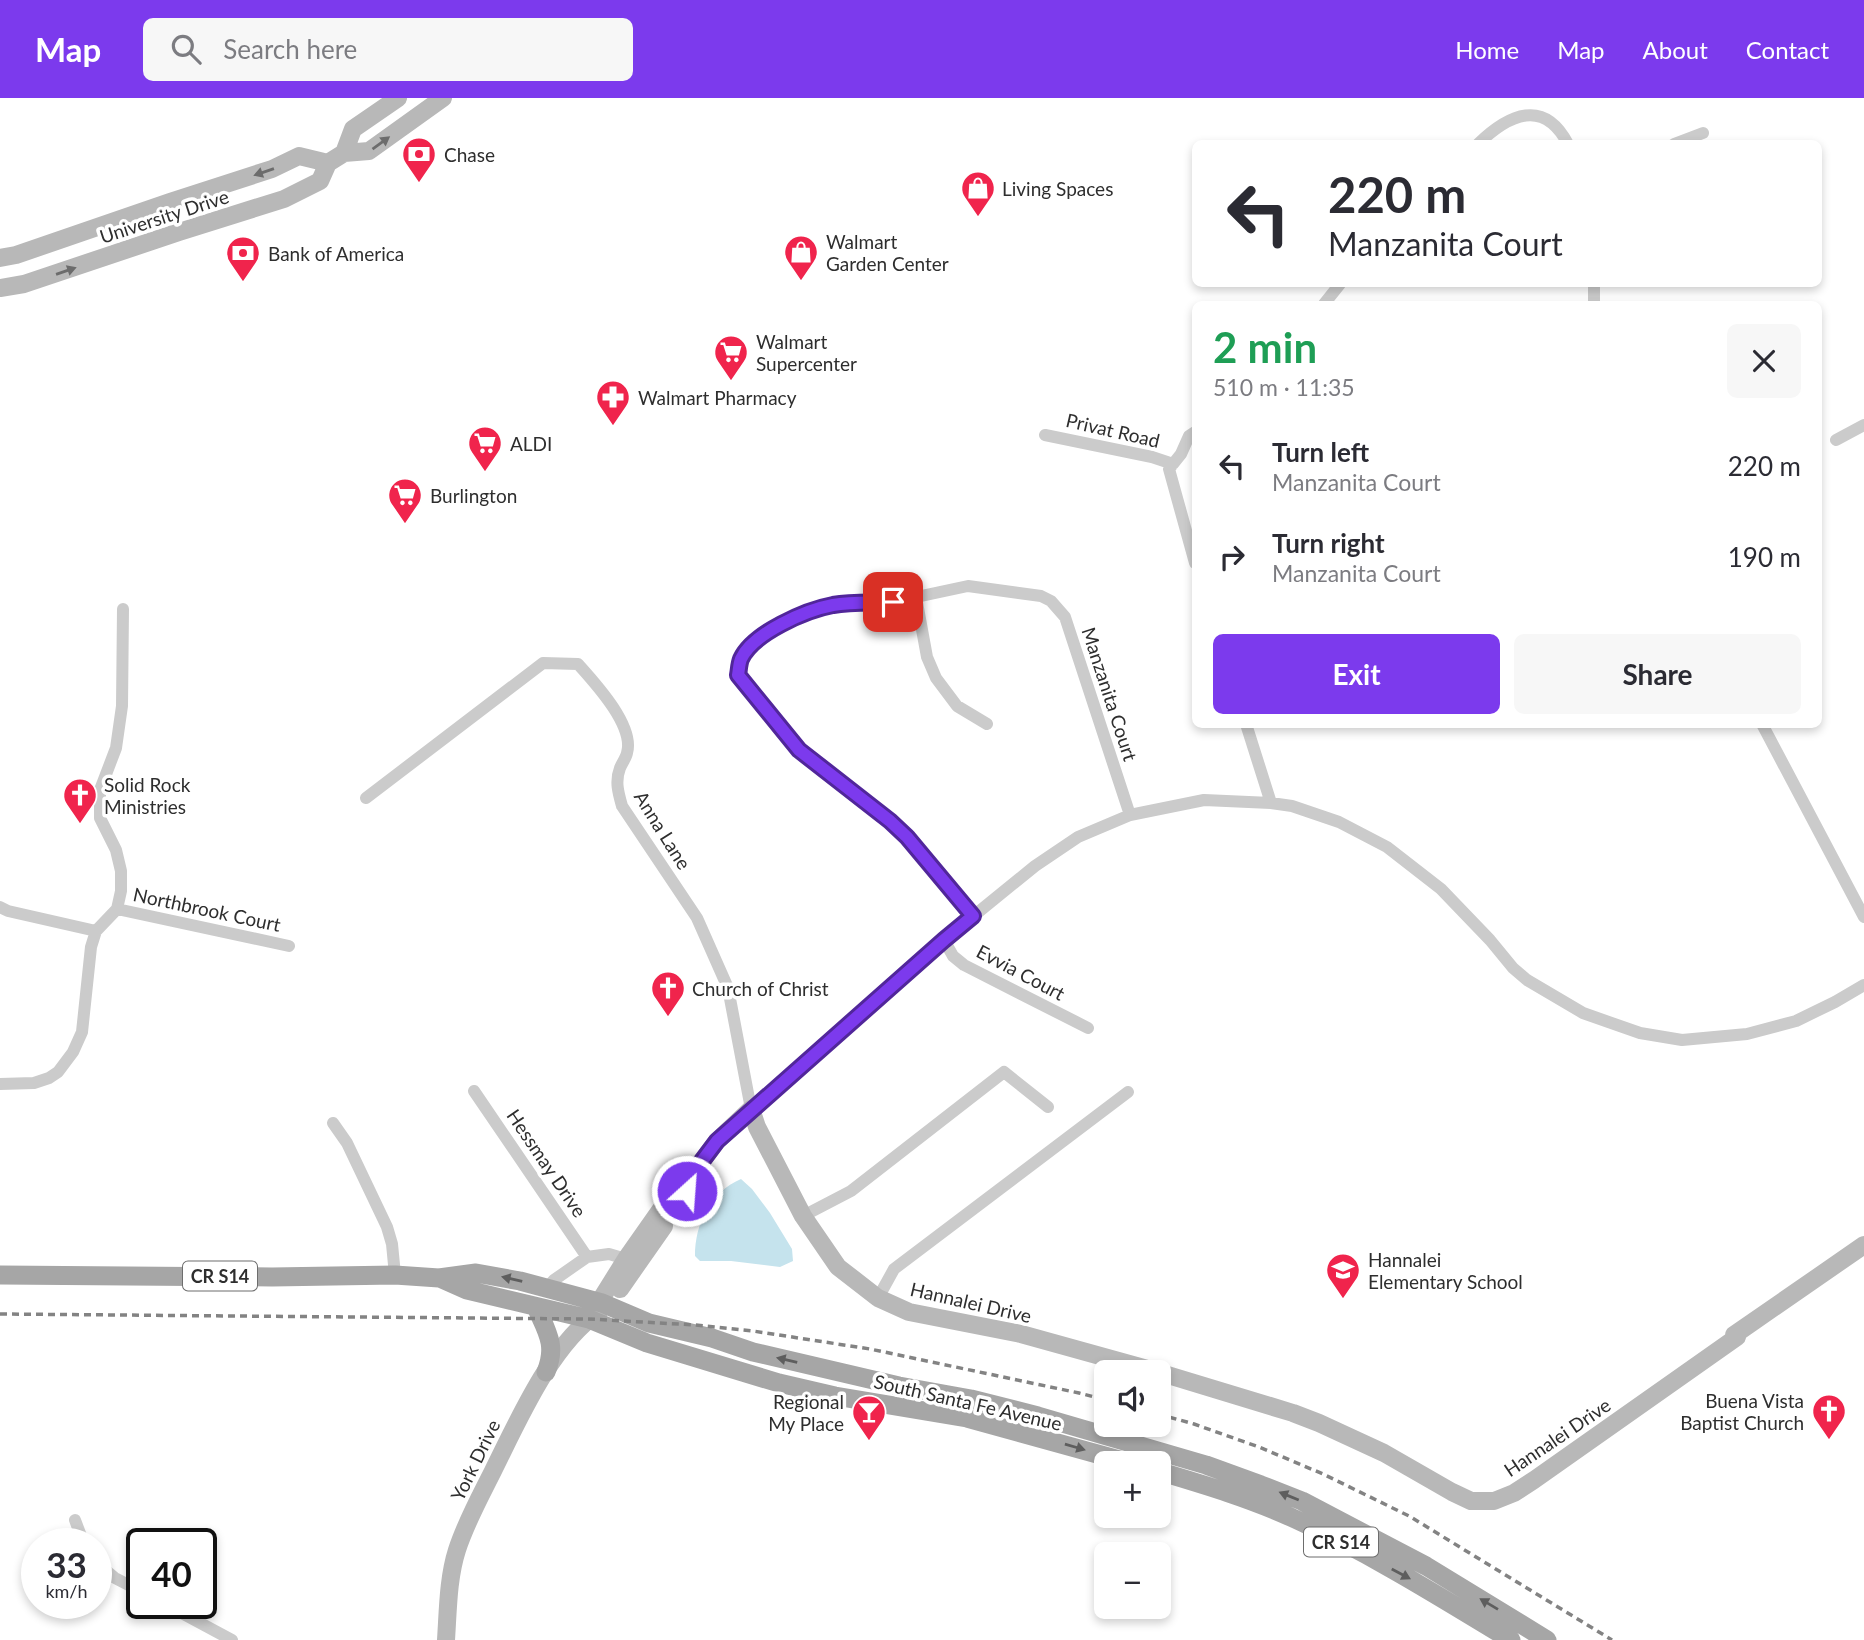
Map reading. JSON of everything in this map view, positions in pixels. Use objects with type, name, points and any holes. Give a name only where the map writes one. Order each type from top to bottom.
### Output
[{"type":"main road","name":"South Santa Fe Avenue","points":[[0,1275],[439,1278],[476,1273],[548,1287],[649,1335],[749,1366],[799,1379],[821,1380],[854,1376],[971,1399],[1206,1465],[1302,1501],[1426,1566],[1547,1640]]},
{"type":"main road","name":"South Santa Fe Avenue","points":[[439,1278],[467,1290],[536,1307],[599,1309],[647,1343],[779,1383],[835,1396],[967,1418],[1094,1453]]},
{"type":"main road","points":[[536,1307],[552,1352],[546,1372]]},
{"type":"main road","name":"CR S14","points":[[1171,1475],[1294,1518],[1414,1581],[1511,1640]]},
{"type":"street","name":"University Drive","points":[[344,153],[353,129],[398,98]]},
{"type":"street","name":"University Drive","points":[[0,288],[24,284],[284,199],[320,181],[328,163],[344,153],[369,151],[443,98]]},
{"type":"street","points":[[1482,140],[1497,125],[1514,114],[1534,110],[1551,118],[1565,140]]},
{"type":"street","points":[[1685,140],[1703,133]]},
{"type":"street","name":"University Drive","points":[[0,258],[272,169],[299,156],[328,163]]},
{"type":"street","points":[[0,246],[36,248]]},
{"type":"street","points":[[1326,301],[1338,287]]},
{"type":"street","points":[[1836,440],[1864,425]]},
{"type":"street","points":[[1192,434],[1169,469],[1192,552]]},
{"type":"street","name":"Privat Road","points":[[1045,435],[1152,457],[1173,464]]},
{"type":"street","name":"Manzanita Court","points":[[973,916],[907,837],[799,750],[738,675],[739,662],[747,650],[773,629],[796,616],[832,606],[893,602],[968,586],[1041,596],[1051,601],[1065,617],[1129,815]]},
{"type":"street","points":[[916,597],[927,657],[936,678],[957,706],[987,724]]},
{"type":"street","points":[[0,1084],[34,1083],[49,1078],[58,1072],[73,1052],[82,1031],[91,947],[96,931],[117,909],[121,871],[116,850],[100,818],[100,790],[116,748],[122,706],[122,609]]},
{"type":"street","name":"Anna Lane","points":[[366,798],[543,663],[578,664],[610,700],[626,732],[628,751],[620,768],[617,790],[622,806],[697,918],[728,988],[751,1109]]},
{"type":"street","points":[[1246,728],[1271,803]]},
{"type":"street","points":[[1764,728],[1864,917]]},
{"type":"street","points":[[599,1309],[626,1259],[678,1185],[690,1177],[717,1141],[751,1109],[944,940],[1035,866],[1078,837],[1129,815],[1204,800],[1292,806],[1339,822],[1387,847],[1441,888],[1527,980],[1583,1013],[1640,1032],[1682,1040],[1747,1034],[1796,1021],[1864,985]]},
{"type":"street","points":[[0,907],[96,931]]},
{"type":"street","name":"Northbrook Court","points":[[117,909],[289,946]]},
{"type":"street","name":"Evvia Court","points":[[944,940],[954,956],[964,965],[1088,1028]]},
{"type":"street","points":[[803,1216],[850,1191],[1004,1072],[1048,1107]]},
{"type":"street","name":"Hessmay Drive","points":[[474,1091],[587,1257]]},
{"type":"street","points":[[878,1297],[894,1269],[1128,1092]]},
{"type":"street","name":"Hannalei Drive","points":[[751,1109],[757,1127],[803,1216],[838,1266],[878,1297],[909,1312],[1021,1334],[1115,1360]]},
{"type":"street","points":[[333,1123],[347,1143],[387,1227],[392,1244],[395,1276]]},
{"type":"street","points":[[599,1309],[687,1191],[690,1177]]},
{"type":"street","name":"Hannalei Drive","points":[[1171,1376],[1293,1413],[1384,1453],[1471,1501],[1494,1501],[1514,1493],[1534,1480],[1864,1245]]},
{"type":"street","points":[[548,1287],[587,1257],[609,1254],[626,1259]]},
{"type":"street","name":"York Drive","points":[[446,1640],[451,1580],[457,1550],[468,1520],[523,1410],[546,1372],[564,1346],[599,1309]]},
{"type":"street","points":[[75,1520],[78,1528]]},
{"type":"street","points":[[193,1619],[232,1640]]},
{"type":"water","points":[[741,1179],[770,1213],[792,1249],[793,1261],[780,1267],[731,1261],[700,1261],[695,1256],[698,1232],[706,1210],[721,1192]]},
{"type":"railway","points":[[0,1314],[589,1319],[695,1325],[870,1349],[1094,1397]]},
{"type":"railway","points":[[1171,1418],[1259,1447],[1323,1474],[1409,1516],[1612,1640]]},
{"type":"place","name":"Chase","points":[[419,184]]},
{"type":"place","name":"Living Spaces","points":[[978,218]]},
{"type":"place","name":"Walmart Garden Center","points":[[801,282]]},
{"type":"place","name":"Bank of America","points":[[243,283]]},
{"type":"place","name":"Walmart Supercenter","points":[[731,382]]},
{"type":"place","name":"Walmart Pharmacy","points":[[613,427]]},
{"type":"place","name":"ALDI","points":[[485,473]]},
{"type":"place","name":"Burlington","points":[[405,525]]},
{"type":"place","name":"Solid Rock Ministries","points":[[80,825]]},
{"type":"place","name":"Church of Christ","points":[[668,1018]]},
{"type":"place","name":"Hannalei Elementary School","points":[[1343,1300]]},
{"type":"place","name":"Buena Vista Baptist Church","points":[[1829,1441]]},
{"type":"place","name":"Regional My Place","points":[[869,1442]]},
{"type":"route","points":[[687,1191],[690,1177],[717,1141],[973,916],[907,837],[799,750],[738,675],[739,662],[747,650],[773,629],[796,616],[832,606],[893,602]]}]
